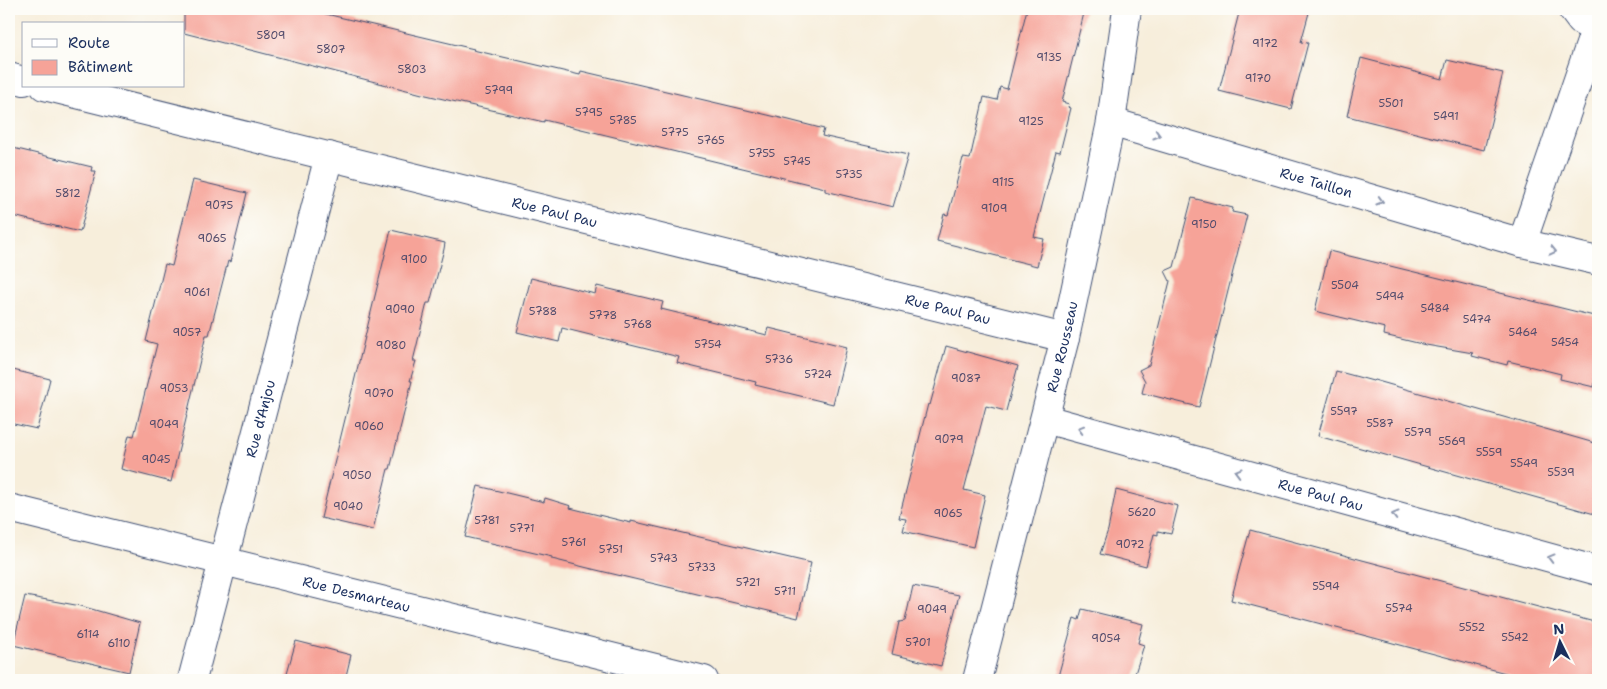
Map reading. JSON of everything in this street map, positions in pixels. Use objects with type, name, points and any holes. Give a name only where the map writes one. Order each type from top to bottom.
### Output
[{"type":"street","name":"Rue Rousseau","points":[[977,680],[1065,338],[1110,122],[1127,9]]},
{"type":"street","points":[[1522,243],[1596,31],[1582,21],[1572,9]]},
{"type":"street","points":[[9,78],[22,81]]},
{"type":"street","name":"Rue Paul Pau","points":[[52,88],[1065,338]]},
{"type":"street","name":"Rue Taillon","points":[[1110,122],[1522,243],[1598,261]]},
{"type":"street","name":"Rue d'Anjou","points":[[192,680],[329,156]]},
{"type":"street","name":"Rue Paul Pau","points":[[1045,419],[1598,571]]},
{"type":"street","name":"Rue Desmarteau","points":[[9,508],[704,680]]},
{"type":"building","points":[[184,9],[305,9],[580,75],[581,71],[789,120],[824,129],[822,136],[908,155],[893,207],[825,191],[825,188],[544,120],[544,122],[426,95],[185,33]]},
{"type":"building","points":[[1027,9],[1085,9],[1062,102],[1069,104],[1068,107],[1071,108],[1060,152],[1056,151],[1034,237],[1044,239],[1037,266],[937,241],[944,214],[948,215],[963,158],[970,159],[984,97],[997,100],[1000,87],[1007,89]]},
{"type":"building","points":[[1240,9],[1310,9],[1301,42],[1308,43],[1291,109],[1219,91]]},
{"type":"building","points":[[1361,58],[1442,79],[1447,60],[1503,73],[1484,150],[1347,116]]},
{"type":"building","points":[[13,148],[92,167],[91,171],[96,171],[80,232],[9,215],[9,150],[13,151]]},
{"type":"building","points":[[193,180],[247,193],[209,335],[206,335],[171,482],[121,469],[129,435],[134,436],[157,344],[146,341],[165,264],[172,266]]},
{"type":"building","points":[[1192,198],[1233,208],[1232,212],[1247,215],[1199,407],[1142,393],[1145,381],[1139,370],[1149,365],[1170,281],[1165,271],[1174,267]]},
{"type":"building","points":[[391,230],[445,243],[430,303],[427,303],[413,361],[416,361],[410,381],[412,381],[373,530],[321,518]]},
{"type":"building","points":[[1329,251],[1598,317],[1598,370],[1594,387],[1560,379],[1561,374],[1508,361],[1507,365],[1472,356],[1473,353],[1384,335],[1385,328],[1315,311]]},
{"type":"building","points":[[531,278],[595,294],[597,286],[663,302],[661,309],[767,335],[769,328],[847,347],[833,404],[755,385],[756,382],[677,363],[679,357],[562,328],[559,342],[517,332]]},
{"type":"building","points":[[946,346],[1018,366],[1006,411],[986,406],[964,490],[985,495],[973,547],[903,531],[906,519],[899,518],[928,404],[930,405]]},
{"type":"building","points":[[9,369],[50,379],[37,429],[9,423]]},
{"type":"building","points":[[1336,371],[1374,380],[1598,444],[1598,515],[1318,436]]},
{"type":"building","points":[[478,486],[544,502],[545,498],[571,506],[570,508],[631,523],[631,521],[811,563],[798,618],[465,537]]},
{"type":"building","points":[[1116,490],[1178,506],[1171,534],[1158,531],[1158,535],[1154,534],[1146,566],[1100,554],[1108,530]]},
{"type":"building","points":[[1250,530],[1598,623],[1598,680],[1532,680],[1231,600]]},
{"type":"building","points":[[913,586],[959,595],[941,666],[892,654],[899,622],[905,621]]},
{"type":"building","points":[[25,596],[81,606],[140,623],[129,672],[13,645]]},
{"type":"building","points":[[1082,609],[1143,624],[1138,643],[1144,645],[1133,680],[1057,680],[1074,618],[1079,620]]},
{"type":"building","points":[[296,641],[351,655],[345,680],[285,680]]}]
